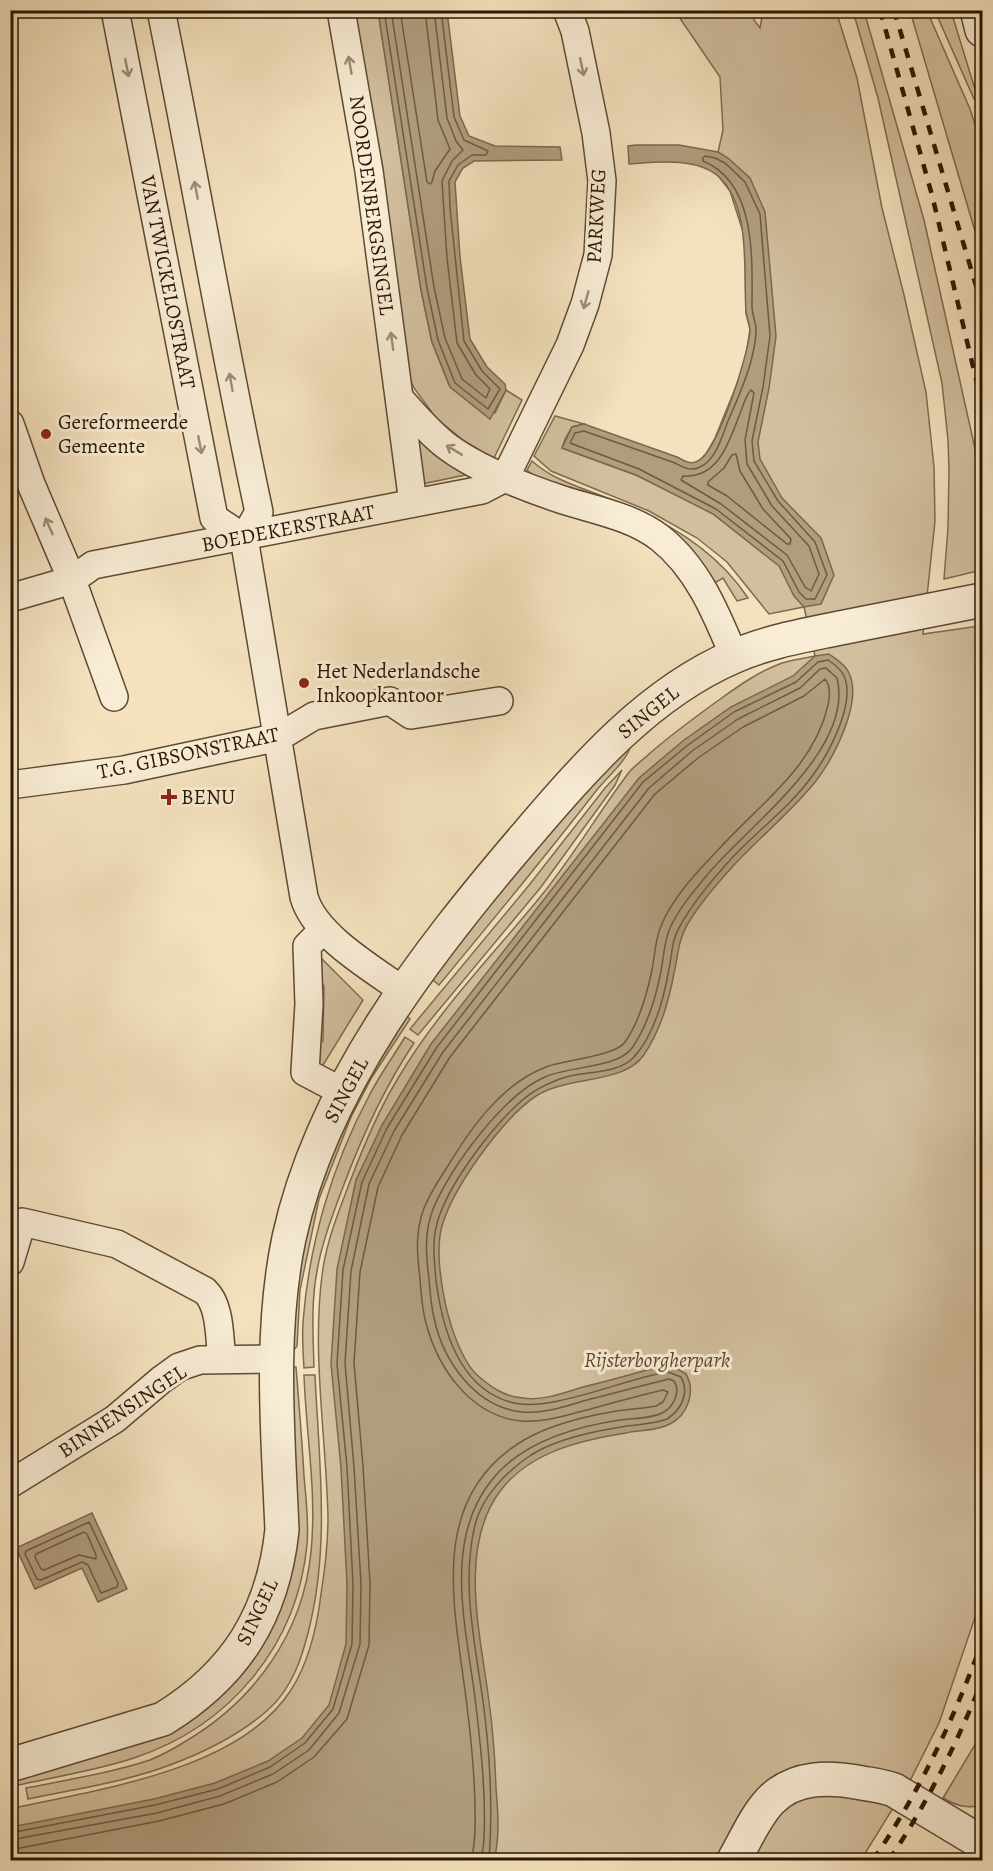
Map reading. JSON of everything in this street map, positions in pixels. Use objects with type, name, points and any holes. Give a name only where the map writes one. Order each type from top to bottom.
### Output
[{"type":"street","name":"VAN TWICKELOSTRAAT","points":[[115,10],[214,519],[244,538],[259,512],[233,394],[207,244],[161,10]]},
{"type":"street","name":"NOORDENBERGSINGEL","points":[[341,10],[369,171],[413,503]]},
{"type":"street","name":"PARKWEG","points":[[505,478],[570,345],[585,304],[598,255],[602,181],[596,134],[575,31],[567,10]]},
{"type":"street","points":[[977,10],[982,30]]},
{"type":"street","points":[[400,399],[421,424],[446,446],[505,478],[551,496],[634,522],[659,537],[693,573],[706,593],[734,656]]},
{"type":"street","points":[[10,424],[31,484],[72,580],[114,696]]},
{"type":"street","name":"BOEDEKERSTRAAT","points":[[10,598],[72,580],[93,566],[482,490],[505,478]]},
{"type":"street","points":[[244,538],[304,897],[311,915],[324,930],[340,945],[405,992]]},
{"type":"street","name":"SINGEL","points":[[10,1765],[163,1719],[184,1706],[214,1681],[242,1648],[253,1630],[267,1600],[278,1565],[281,1540],[276,1359],[280,1297],[290,1238],[304,1186],[318,1144],[343,1092],[405,992],[470,902],[570,784],[624,729],[678,687],[734,656],[781,640],[982,600]]},
{"type":"street","name":"T.G. GIBSONSTRAAT","points":[[10,785],[124,770],[279,737],[314,716],[390,700],[411,715],[499,701]]},
{"type":"street","points":[[324,930],[307,946],[309,1004],[305,1072],[343,1092]]},
{"type":"street","points":[[10,1262],[22,1222],[117,1244],[205,1291],[211,1297],[215,1308],[222,1359]]},
{"type":"street","name":"BINNENSINGEL","points":[[10,1484],[115,1419],[179,1367],[200,1360],[276,1359]]},
{"type":"street","points":[[734,1860],[762,1811],[778,1793],[818,1779],[845,1779],[894,1790],[982,1843]]},
{"type":"street","points":[[864,1784],[888,1802],[968,1849],[982,1851]]},
{"type":"green space","points":[[348,11],[378,11],[421,290],[432,342],[450,387],[495,413],[506,390],[522,400],[494,458],[482,457],[478,449],[464,441],[436,418],[414,388],[408,374]]},
{"type":"green space","name":"Rijsterborgherpark","points":[[675,11],[756,11],[754,20],[760,28],[763,11],[836,11],[857,78],[882,208],[926,392],[934,467],[935,521],[923,634],[979,626],[982,632],[982,1597],[939,1723],[911,1779],[861,1860],[11,1860],[10,1809],[124,1784],[202,1758],[238,1740],[268,1718],[291,1690],[303,1668],[314,1631],[327,1546],[327,1486],[318,1330],[323,1268],[339,1212],[366,1141],[384,1104],[412,1055],[429,1031],[552,882],[632,769],[686,724],[749,680],[781,663],[815,656],[804,607],[769,614],[727,562],[697,538],[649,511],[551,471],[534,456],[555,416],[584,424],[572,427],[562,448],[636,475],[676,494],[715,438],[739,379],[746,356],[750,329],[746,314],[745,238],[730,191],[719,177],[718,152],[723,130],[720,77]]},
{"type":"green space","points":[[853,11],[864,11],[924,220],[982,480],[982,570],[944,579],[949,470],[942,383],[878,98]]},
{"type":"green space","points":[[910,11],[927,11],[970,109],[982,146],[982,255]]},
{"type":"green space","points":[[935,11],[951,11],[978,99],[974,99]]},
{"type":"green space","points":[[418,434],[470,474],[422,484]]},
{"type":"green space","points":[[532,461],[561,480],[634,509],[672,528],[706,552],[736,581],[748,598],[737,601],[723,578],[708,587],[693,559],[534,476],[527,470]]},
{"type":"green space","points":[[631,744],[622,762],[439,985],[430,978],[578,795]]},
{"type":"green space","points":[[622,770],[615,785],[541,887],[418,1035],[410,1029],[530,884],[605,788]]},
{"type":"green space","points":[[316,958],[321,958],[363,1000],[320,1070],[315,1046],[323,1041],[324,986],[316,977]]},
{"type":"green space","points":[[404,1014],[410,1019],[372,1077],[351,1117],[319,1199],[300,1290],[297,1346],[290,1355],[290,1304],[327,1153]]},
{"type":"green space","points":[[405,1037],[414,1043],[383,1095],[366,1131],[325,1239],[319,1260],[314,1295],[314,1367],[304,1368],[303,1328],[306,1293],[324,1206],[333,1177],[356,1122],[377,1081]]},
{"type":"green space","points":[[288,1365],[296,1367],[308,1536],[301,1582],[289,1616],[273,1648],[253,1677],[228,1703],[200,1725],[169,1744],[134,1758],[91,1770],[18,1785],[16,1775],[135,1744],[253,1650]]},
{"type":"green space","points":[[304,1375],[315,1375],[321,1503],[319,1566],[306,1640],[295,1672],[284,1692],[269,1709],[246,1727],[222,1742],[183,1760],[118,1781],[28,1799],[26,1788],[120,1769],[150,1760],[173,1749],[234,1706],[271,1662],[298,1610],[311,1552],[313,1508]]},
{"type":"green space","points":[[982,1726],[982,1805],[967,1807],[958,1805],[943,1798],[976,1743]]},
{"type":"water","points":[[378,11],[447,11],[460,116],[469,136],[495,146],[560,147],[562,160],[474,161],[463,168],[455,182],[460,257],[470,339],[487,367],[505,384],[506,390],[490,419],[450,387],[432,342],[421,290]]},
{"type":"water","points":[[679,145],[718,152],[750,178],[765,212],[776,336],[769,388],[758,442],[760,459],[782,498],[821,538],[834,575],[821,604],[804,607],[794,596],[779,566],[713,514],[636,475],[562,448],[572,427],[584,424],[688,462],[698,461],[706,453],[723,421],[744,359],[750,326],[746,312],[744,241],[736,204],[729,189],[718,176],[709,170],[688,163],[629,164],[628,146]]},
{"type":"water","points":[[829,654],[845,667],[852,685],[849,714],[838,744],[823,771],[807,792],[735,864],[692,917],[680,943],[663,1016],[643,1056],[634,1065],[622,1071],[549,1090],[536,1096],[523,1107],[493,1138],[479,1157],[455,1196],[441,1230],[439,1264],[451,1325],[466,1361],[475,1373],[491,1386],[509,1396],[538,1398],[561,1394],[658,1367],[673,1366],[686,1374],[690,1388],[686,1409],[670,1424],[574,1444],[541,1457],[513,1477],[501,1490],[488,1513],[479,1538],[476,1593],[494,1755],[498,1824],[494,1860],[11,1860],[11,1827],[154,1799],[215,1783],[268,1761],[302,1738],[329,1705],[346,1644],[347,1584],[341,1468],[331,1364],[337,1269],[356,1180],[382,1125],[431,1044],[639,778],[684,740],[731,707],[793,676],[815,656]]},
{"type":"water","points":[[92,1513],[127,1589],[98,1602],[82,1568],[35,1589],[16,1548]]},
{"type":"railway","points":[[880,10],[932,195],[982,404]]},
{"type":"railway","points":[[894,10],[982,306]]},
{"type":"railway","points":[[873,1860],[906,1808],[934,1755],[960,1699],[982,1642]]},
{"type":"railway","points":[[889,1860],[940,1773],[982,1681]]},
{"type":"place","name":"Gereformeerde Gemeente","points":[[46,434]]},
{"type":"place","name":"Het Nederlandsche Inkoopkantoor","points":[[304,683]]},
{"type":"place","name":"BENU","points":[[169,797]]}]
